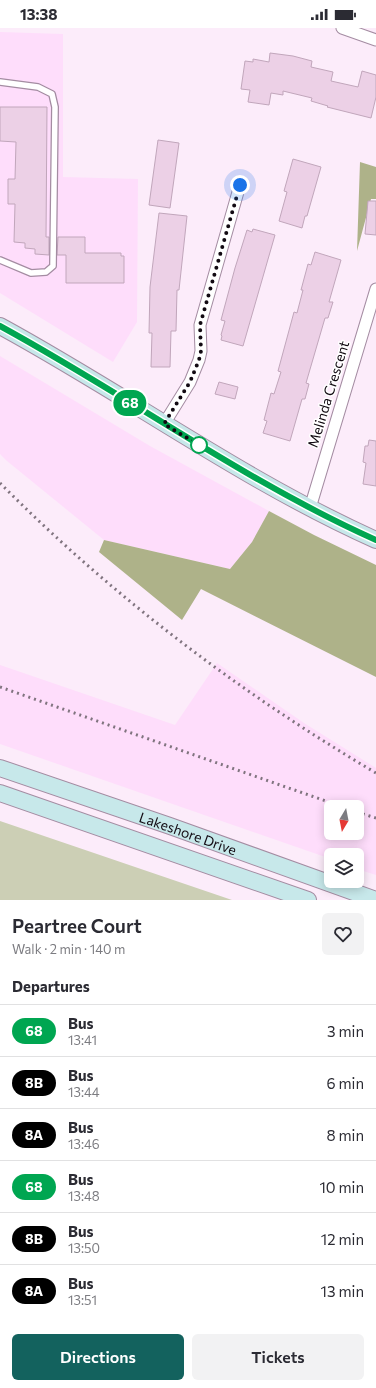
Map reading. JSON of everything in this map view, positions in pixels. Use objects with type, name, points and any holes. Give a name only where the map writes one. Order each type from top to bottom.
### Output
[{"type":"main road","points":[[0,326],[164,424],[310,508],[376,540]]},
{"type":"main road","name":"Lakeshore Drive","points":[[0,768],[170,826],[376,900]]},
{"type":"main road","name":"Lakeshore Drive","points":[[0,793],[308,900]]},
{"type":"street","points":[[342,28],[376,40]]},
{"type":"street","points":[[164,424],[190,382],[199,360],[201,351],[200,325],[240,185]]},
{"type":"street","name":"Melinda Crescent","points":[[310,508],[376,288]]},
{"type":"lane","points":[[0,82],[38,87],[52,94],[55,107],[53,266],[46,272],[31,273],[0,260]]},
{"type":"shaded area","points":[[0,32],[63,34],[63,177],[138,179],[137,322],[113,362],[0,293]]},
{"type":"shaded area","points":[[0,356],[150,446],[269,511],[252,542],[230,569],[104,540],[7,461],[0,454]]},
{"type":"shaded area","points":[[217,663],[304,723],[376,768],[376,875],[364,871],[364,848],[324,848],[324,857],[0,744],[0,665],[175,725]]},
{"type":"green space","points":[[360,162],[376,167],[376,199],[371,199],[357,251]]},
{"type":"green space","points":[[269,511],[376,565],[376,677],[201,589],[182,620],[99,552],[104,540],[230,569],[252,542]]},
{"type":"green space","points":[[0,821],[232,900],[0,900]]},
{"type":"building","points":[[270,53],[293,56],[312,61],[311,67],[333,72],[331,81],[358,87],[362,71],[376,75],[376,97],[371,118],[327,107],[328,106],[311,101],[312,98],[283,91],[283,95],[271,93],[269,105],[248,102],[250,90],[241,89],[245,61],[253,62],[253,59],[269,62]]},
{"type":"building","points":[[0,107],[47,107],[46,237],[49,237],[49,255],[35,254],[35,249],[25,248],[25,243],[14,242],[15,204],[8,204],[8,179],[15,179],[16,142],[0,141]]},
{"type":"building","points":[[158,140],[179,143],[170,208],[149,205]]},
{"type":"building","points":[[293,159],[321,167],[307,216],[305,216],[302,228],[279,221],[287,192],[284,191]]},
{"type":"building","points":[[368,201],[376,201],[376,235],[365,234]]},
{"type":"building","points":[[159,213],[187,216],[179,290],[177,290],[176,331],[171,331],[170,367],[151,367],[152,333],[149,333],[150,287]]},
{"type":"building","points":[[253,229],[275,235],[243,346],[221,340],[225,321],[221,320],[247,230],[252,232]]},
{"type":"building","points":[[58,237],[85,237],[85,253],[121,253],[121,256],[124,256],[124,283],[66,283],[66,255],[57,255]]},
{"type":"building","points":[[315,252],[341,260],[329,302],[333,302],[328,318],[325,318],[306,383],[309,384],[305,399],[302,399],[290,441],[263,433],[267,421],[264,420],[271,393],[274,394],[281,372],[278,371],[294,312],[297,313],[308,264],[311,265]]},
{"type":"building","points":[[219,382],[238,387],[235,399],[215,394]]},
{"type":"building","points":[[369,440],[376,441],[376,486],[363,484],[366,463],[363,462],[365,446],[368,446]]},
{"type":"railway","points":[[0,483],[87,565],[179,640],[275,709],[376,773]]},
{"type":"railway","points":[[0,687],[324,800]]},
{"type":"railway","points":[[364,814],[376,818]]},
{"type":"bus line","name":"68","points":[[0,326],[220,457],[310,508],[376,540]]},
{"type":"route","points":[[199,445],[164,424],[190,382],[199,360],[201,351],[200,325],[240,185]]}]
